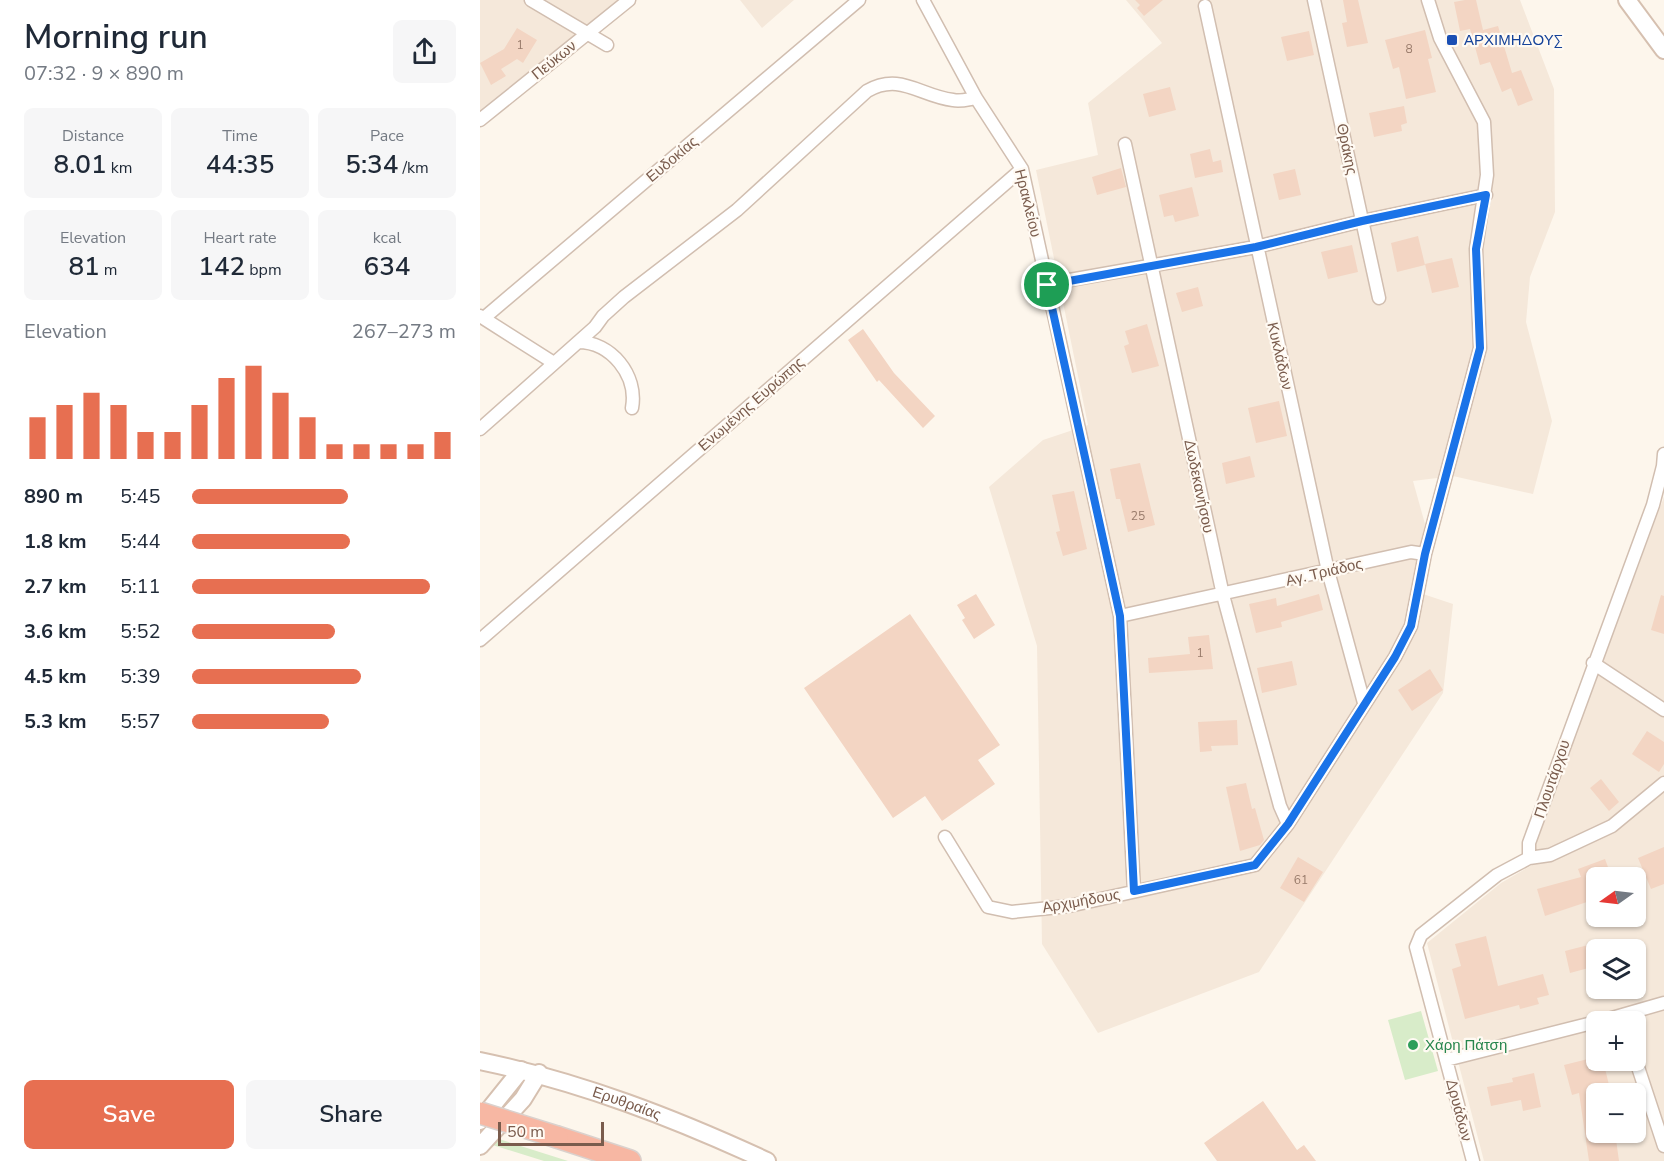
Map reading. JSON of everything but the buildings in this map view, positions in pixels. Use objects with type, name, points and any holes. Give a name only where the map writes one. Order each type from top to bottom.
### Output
[{"type":"highway","points":[[480,1113],[630,1161]]},
{"type":"main road","points":[[1627,0],[1664,50]]},
{"type":"main road","name":"Ερυθραίας","points":[[480,1061],[538,1073],[657,1112],[767,1161]]},
{"type":"main road","points":[[480,1121],[520,1070]]},
{"type":"main road","points":[[480,1146],[524,1099],[538,1073]]},
{"type":"street","points":[[531,0],[607,45]]},
{"type":"street","name":"Πεύκων","points":[[480,120],[629,0]]},
{"type":"street","name":"Ευδοκίας","points":[[482,317],[859,0]]},
{"type":"street","name":"Ηρακλείου","points":[[923,0],[976,98],[1022,169],[1120,616],[1134,891]]},
{"type":"street","name":"Θράκης","points":[[1314,0],[1379,298]]},
{"type":"street","name":"Αρχιμήδους","points":[[945,837],[988,907],[999,911],[1069,906],[1255,865],[1288,824],[1395,657],[1411,626],[1425,554],[1480,348],[1476,249],[1486,195],[1484,122],[1440,38],[1428,0]]},
{"type":"street","name":"Κυκλάδων","points":[[1205,6],[1328,571],[1364,703]]},
{"type":"street","points":[[480,429],[578,342],[624,297],[737,210],[867,91],[880,84],[892,83],[951,100],[976,98]]},
{"type":"street","name":"Δωδεκανήσου","points":[[1125,144],[1223,594],[1280,806],[1288,824]]},
{"type":"street","name":"Ενωμένης Ευρώπης","points":[[480,640],[1022,169]]},
{"type":"street","points":[[1047,285],[1256,247],[1362,221],[1486,195]]},
{"type":"street","points":[[482,317],[554,363]]},
{"type":"street","points":[[578,342],[597,344],[621,365],[633,387],[632,408]]},
{"type":"street","name":"Πλουτάρχου","points":[[1529,858],[1529,843],[1593,663],[1653,505],[1664,454]]},
{"type":"street","name":"Αγ. Τριάδος","points":[[1120,616],[1411,552],[1425,554]]},
{"type":"street","points":[[1593,663],[1664,710]]},
{"type":"street","points":[[1586,1025],[1446,1060],[1416,947],[1421,935],[1497,875],[1529,858],[1551,855],[1612,826],[1664,783]]},
{"type":"street","points":[[1643,1011],[1664,1003]]},
{"type":"street","name":"Δρυάδων","points":[[1446,1060],[1473,1161]]},
{"type":"street","points":[[1639,1071],[1664,1146]]},
{"type":"shaded area","points":[[480,0],[619,0],[480,110]]},
{"type":"shaded area","points":[[740,0],[794,0],[762,28]]},
{"type":"shaded area","points":[[1126,0],[1520,0],[1554,89],[1555,212],[1530,277],[1526,322],[1552,421],[1533,494],[1453,476],[1413,481],[1425,524],[1411,590],[1453,604],[1443,693],[1259,972],[1098,1033],[1042,944],[1037,646],[989,487],[1043,440],[1088,425],[1036,170],[1098,155],[1088,103],[1162,43]]},
{"type":"shaded area","points":[[1664,497],[1664,1161],[1484,1161],[1427,943],[1501,883],[1534,864],[1535,844]]},
{"type":"green space","name":"Χάρη Πάτση","points":[[1421,1011],[1438,1071],[1405,1080],[1388,1020]]},
{"type":"green space","points":[[480,1133],[568,1161],[544,1161],[480,1141]]},
{"type":"place","name":"ΑΡΧΙΜΗΔΟΥΣ","points":[[1452,40]]},
{"type":"place","name":"Χάρη Πάτση","points":[[1413,1045]]},
{"type":"route","points":[[1486,195],[1476,249],[1480,348],[1425,554],[1411,626],[1395,657],[1288,824],[1255,865],[1134,891],[1120,616],[1047,285],[1256,247],[1362,221],[1486,195]]}]
